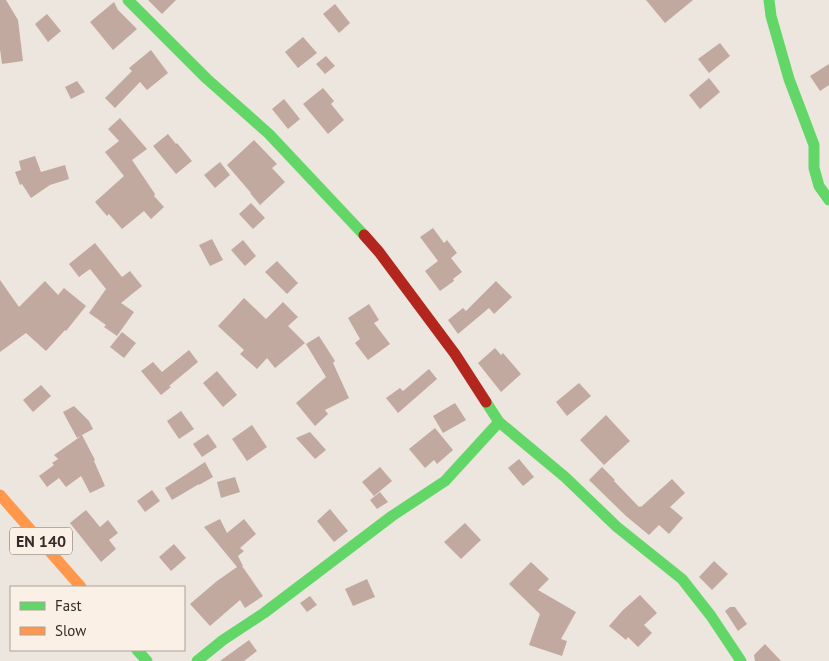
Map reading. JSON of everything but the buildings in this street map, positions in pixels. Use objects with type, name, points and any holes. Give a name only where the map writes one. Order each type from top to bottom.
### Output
[{"type":"street","points":[[128,0],[207,79],[269,134],[379,252],[455,354],[499,422],[565,477],[617,527],[682,579],[711,616],[742,661]]},
{"type":"street","points":[[769,0],[771,16],[789,79],[814,145],[814,168],[819,186],[829,200]]},
{"type":"street","points":[[198,661],[223,640],[264,613],[392,516],[445,481],[499,422]]},
{"type":"street","name":"EN 140","points":[[0,495],[80,586]]},
{"type":"street","points":[[138,651],[146,661]]},
{"type":"traffic: fast","points":[[128,0],[207,79],[269,134],[364,235]]},
{"type":"traffic: fast","points":[[769,0],[771,16],[789,79],[814,145],[814,168],[819,186],[829,200]]},
{"type":"traffic: fast","points":[[486,402],[499,422],[565,477],[617,527],[682,579],[711,616],[741,661]]},
{"type":"traffic: fast","points":[[197,661],[392,516],[445,481],[499,422]]},
{"type":"traffic: fast","points":[[138,651],[147,661]]},
{"type":"traffic: slow","points":[[0,495],[80,586]]},
{"type":"traffic: jam","points":[[364,235],[379,252],[455,354],[486,402]]}]
